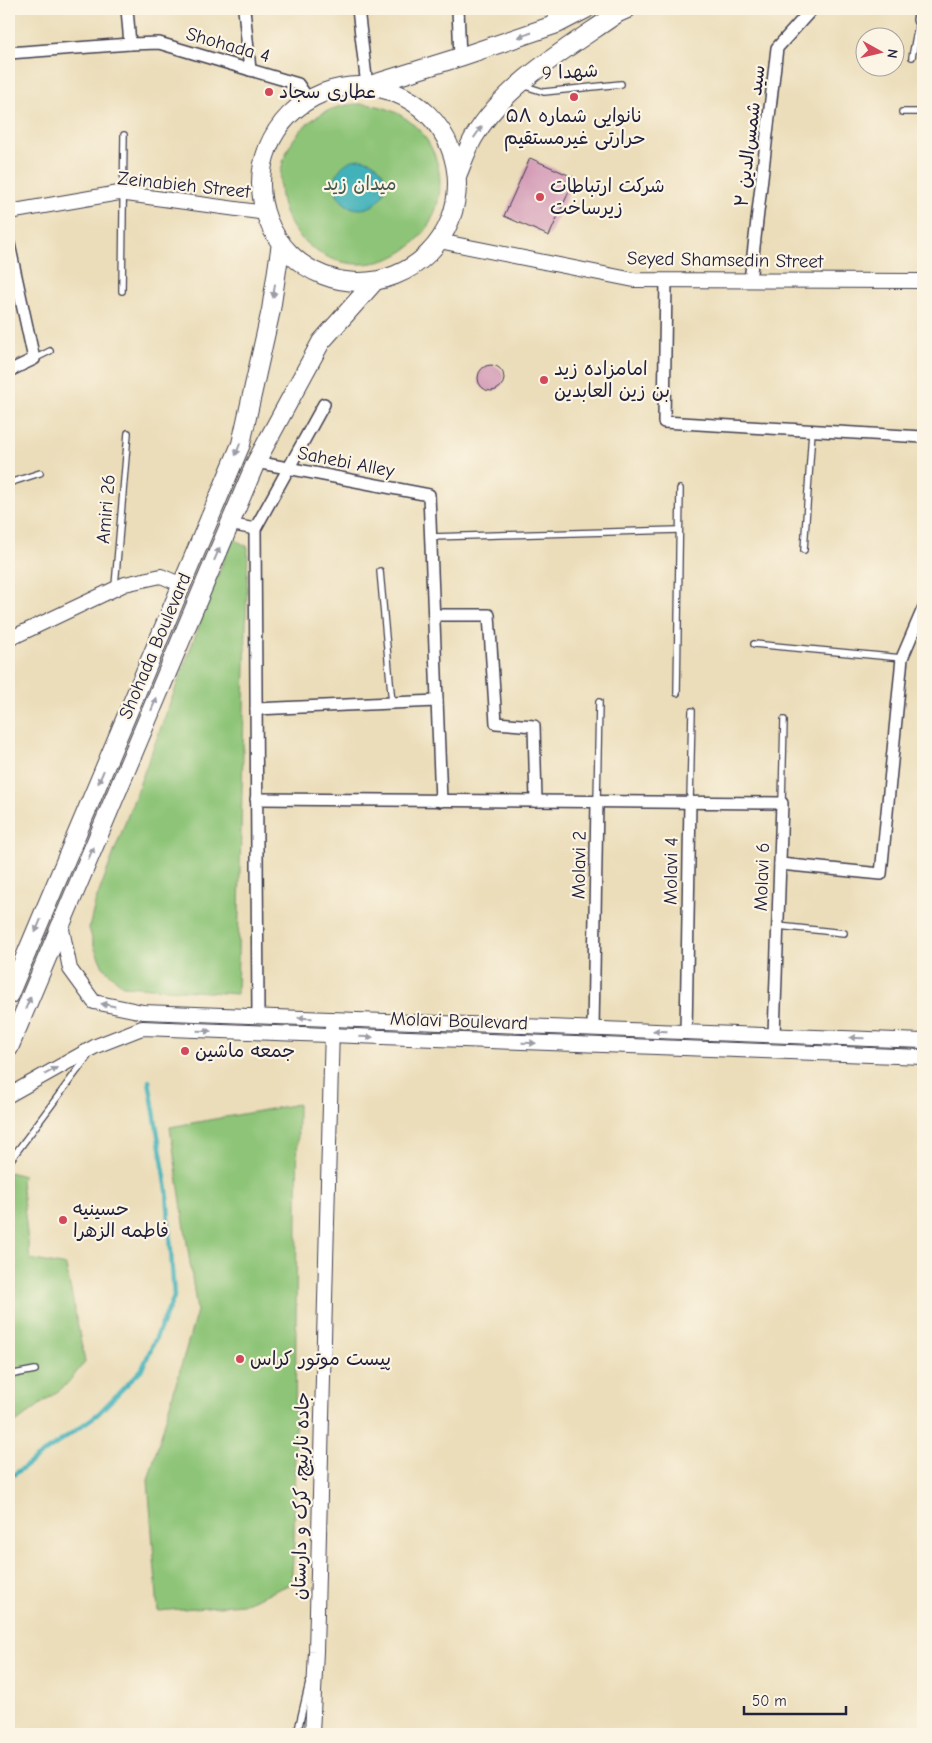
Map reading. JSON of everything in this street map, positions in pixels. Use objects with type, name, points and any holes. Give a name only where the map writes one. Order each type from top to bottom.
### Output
[{"type":"main road","points":[[368,86],[460,57],[554,16],[586,9]]},
{"type":"main road","points":[[457,176],[473,138],[498,104],[536,71],[618,13],[627,9]]},
{"type":"main road","points":[[368,86],[380,88],[411,100],[437,123],[449,143],[454,159],[457,176],[456,199],[448,226],[424,257],[396,275],[375,281],[351,282],[317,273],[297,260],[281,243],[266,213],[261,181],[267,150],[283,122],[298,108],[323,92],[339,88],[368,86]]},
{"type":"main road","name":"Shohada Boulevard","points":[[9,995],[241,444],[271,310],[281,243]]},
{"type":"main road","name":"Shohada Boulevard","points":[[9,1048],[256,462],[321,342],[375,281]]},
{"type":"main road","points":[[110,756],[128,764]]},
{"type":"street","points":[[127,9],[130,44]]},
{"type":"street","points":[[244,9],[250,70]]},
{"type":"street","points":[[358,9],[368,86]]},
{"type":"street","points":[[458,9],[460,57]]},
{"type":"street","name":"سید شمس‌الدین ۲","points":[[750,281],[777,48],[812,9]]},
{"type":"street","name":"Shohada 4","points":[[9,53],[159,43],[298,84],[309,100]]},
{"type":"street","name":"Zeinabieh Street","points":[[9,212],[124,194],[266,213]]},
{"type":"street","name":"Seyed Shamsedin Street","points":[[439,240],[634,280],[923,281]]},
{"type":"street","points":[[9,244],[34,358],[9,371]]},
{"type":"street","points":[[666,280],[664,422],[923,437]]},
{"type":"street","points":[[258,1016],[254,529],[324,404]]},
{"type":"street","name":"Sahebi Alley","points":[[256,462],[429,495],[431,537]]},
{"type":"street","points":[[229,524],[254,529]]},
{"type":"street","points":[[431,537],[441,800]]},
{"type":"street","points":[[9,639],[125,584],[161,576],[182,585]]},
{"type":"street","points":[[780,864],[882,874],[902,658],[923,612]]},
{"type":"street","points":[[434,615],[489,615],[496,723],[534,726],[536,801]]},
{"type":"street","points":[[256,710],[437,701]]},
{"type":"street","points":[[256,799],[782,803]]},
{"type":"street","name":"Molavi 2","points":[[593,1029],[597,802]]},
{"type":"street","name":"Molavi 4","points":[[686,1032],[690,802]]},
{"type":"street","name":"Molavi 6","points":[[774,1036],[782,803]]},
{"type":"street","name":"Molavi Boulevard","points":[[61,924],[70,969],[94,1002],[143,1012],[923,1041]]},
{"type":"street","points":[[142,1028],[143,1012]]},
{"type":"street","name":"جاده نارتیچ، کرک و دارستان","points":[[312,1734],[316,1651],[333,1019]]},
{"type":"street","name":"Molavi Boulevard","points":[[9,1095],[96,1046],[142,1028],[923,1057]]},
{"type":"street","points":[[888,1056],[889,1040]]},
{"type":"lane","points":[[912,57],[921,16]]},
{"type":"lane","name":"شهدا 9","points":[[521,84],[544,92],[621,84]]},
{"type":"lane","points":[[902,112],[923,112]]},
{"type":"lane","points":[[122,291],[124,135]]},
{"type":"lane","points":[[34,358],[50,350]]},
{"type":"lane","points":[[804,550],[812,430]]},
{"type":"lane","name":"Amiri 26","points":[[114,589],[128,432]]},
{"type":"lane","points":[[9,483],[40,473]]},
{"type":"lane","points":[[677,693],[680,489]]},
{"type":"lane","points":[[431,537],[679,530]]},
{"type":"lane","points":[[380,571],[392,703]]},
{"type":"lane","points":[[754,644],[902,658]]},
{"type":"lane","name":"Molavi 2","points":[[597,802],[599,702]]},
{"type":"lane","name":"Molavi 4","points":[[690,802],[692,711]]},
{"type":"lane","name":"Molavi 6","points":[[782,803],[784,720]]},
{"type":"lane","points":[[778,926],[844,933]]},
{"type":"lane","points":[[9,1162],[96,1046]]},
{"type":"lane","points":[[9,1375],[35,1370]]},
{"type":"lane","points":[[298,1734],[316,1651]]},
{"type":"green space","name":"میدان زید","points":[[360,104],[391,110],[411,122],[422,133],[434,153],[440,184],[434,215],[422,235],[411,246],[391,258],[360,264],[329,258],[309,246],[298,235],[286,215],[280,184],[286,153],[298,133],[309,122],[329,110]]},
{"type":"green space","points":[[232,538],[248,547],[237,994],[123,986],[103,967],[95,949],[89,928],[95,903]]},
{"type":"green space","name":"پیست موتور کراس","points":[[298,1104],[294,1547],[291,1584],[243,1604],[158,1611],[148,1480],[197,1311],[170,1127]]},
{"type":"green space","points":[[9,1172],[24,1176],[21,1180],[30,1259],[66,1266],[85,1362],[66,1385],[9,1428]]},
{"type":"water","points":[[365,159],[378,166],[384,174],[384,194],[378,202],[370,208],[355,209],[342,202],[336,194],[335,179],[342,166],[350,160]]},
{"type":"building","name":"شرکت ارتباطات زیرساخت","points":[[530,158],[575,178],[549,236],[504,216]]},
{"type":"building","points":[[491,365],[501,368],[504,378],[501,388],[491,391],[481,388],[478,378],[481,368]]},
{"type":"waterway","points":[[9,1478],[98,1414],[142,1369],[174,1297],[167,1190],[149,1081]]},
{"type":"place","name":"عطاری سجاد","points":[[269,92]]},
{"type":"place","name":"نانوایی شماره ۵۸ حرارتی غیرمستقیم","points":[[574,97]]},
{"type":"place","name":"شرکت ارتباطات زیرساخت","points":[[540,197]]},
{"type":"place","name":"امامزاده زید بن زین العابدین","points":[[544,380]]},
{"type":"place","name":"جمعه ماشین","points":[[185,1051]]},
{"type":"place","name":"حسینیه فاطمه الزهرا","points":[[63,1220]]},
{"type":"place","name":"پیست موتور کراس","points":[[240,1359]]}]
